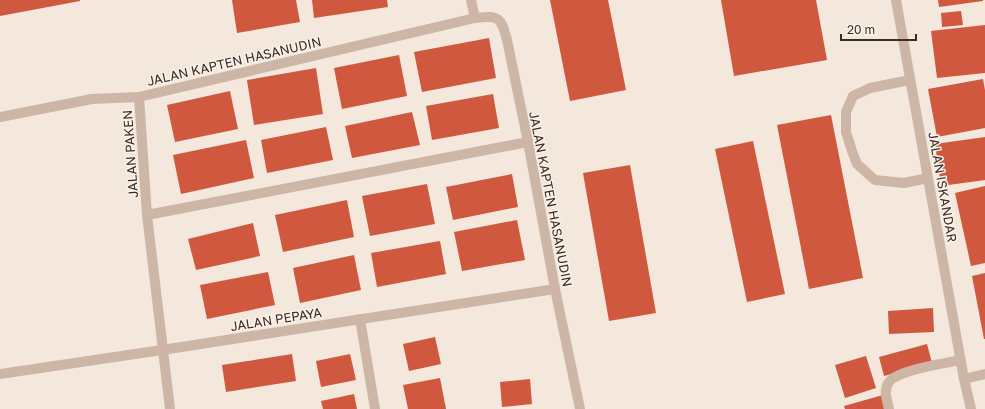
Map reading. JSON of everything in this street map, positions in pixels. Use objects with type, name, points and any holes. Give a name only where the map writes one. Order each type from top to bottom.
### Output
[{"type":"street","points":[[471,0],[474,18]]},
{"type":"street","name":"JALAN ISKANDAR","points":[[896,0],[964,379],[971,409]]},
{"type":"street","name":"JALAN KAPTEN HASANUDIN","points":[[139,97],[474,18],[489,16],[498,19],[503,25],[528,142],[555,289],[580,409]]},
{"type":"street","points":[[910,80],[870,88],[853,96],[846,112],[846,132],[857,164],[875,180],[904,183],[928,178]]},
{"type":"street","name":"JALAN PAKEN","points":[[0,118],[92,99],[139,97],[147,215],[170,409]]},
{"type":"street","points":[[147,215],[528,142]]},
{"type":"street","name":"JALAN PEPAYA","points":[[0,374],[555,289]]},
{"type":"street","points":[[360,320],[375,409]]},
{"type":"street","points":[[889,409],[885,393],[888,382],[894,377],[905,372],[961,360]]},
{"type":"street","points":[[964,379],[985,374]]},
{"type":"building","points":[[0,0],[80,0],[80,1],[0,16]]},
{"type":"building","points":[[232,0],[296,0],[300,22],[237,33]]},
{"type":"building","points":[[312,0],[387,0],[388,7],[314,18]]},
{"type":"building","points":[[550,0],[608,0],[626,90],[570,101]]},
{"type":"building","points":[[721,0],[816,0],[827,60],[734,76]]},
{"type":"building","points":[[938,0],[983,0],[983,1],[939,7]]},
{"type":"building","points":[[961,11],[963,25],[942,27],[941,13]]},
{"type":"building","points":[[985,25],[985,73],[937,78],[931,31]]},
{"type":"building","points":[[489,38],[496,78],[422,92],[414,52]]},
{"type":"building","points":[[399,55],[407,96],[342,109],[334,68]]},
{"type":"building","points":[[316,68],[323,114],[254,125],[247,80]]},
{"type":"building","points":[[983,79],[985,90],[985,128],[937,137],[928,89]]},
{"type":"building","points":[[230,91],[238,129],[175,142],[167,105]]},
{"type":"building","points":[[493,94],[499,128],[432,140],[426,106]]},
{"type":"building","points":[[412,112],[420,145],[352,158],[345,126]]},
{"type":"building","points":[[831,115],[863,278],[809,289],[777,125]]},
{"type":"building","points":[[326,127],[333,160],[267,173],[261,140]]},
{"type":"building","points":[[985,137],[985,180],[941,186],[935,144]]},
{"type":"building","points":[[246,140],[254,178],[181,194],[173,155]]},
{"type":"building","points":[[753,141],[785,294],[747,302],[715,149]]},
{"type":"building","points":[[630,165],[656,313],[609,321],[583,173]]},
{"type":"building","points":[[512,174],[518,207],[453,220],[446,187]]},
{"type":"building","points":[[427,184],[435,224],[370,236],[362,196]]},
{"type":"building","points":[[985,186],[985,263],[971,266],[955,193]]},
{"type":"building","points":[[347,200],[354,237],[283,252],[275,215]]},
{"type":"building","points":[[517,220],[525,260],[462,271],[454,232]]},
{"type":"building","points":[[253,223],[260,256],[196,270],[188,239]]},
{"type":"building","points":[[440,241],[446,274],[377,287],[371,253]]},
{"type":"building","points":[[354,255],[361,290],[300,303],[293,268]]},
{"type":"building","points":[[268,272],[275,305],[207,319],[200,285]]},
{"type":"building","points":[[985,273],[985,339],[984,339],[972,276]]},
{"type":"building","points":[[933,308],[934,332],[889,334],[888,311]]},
{"type":"building","points":[[435,337],[441,364],[409,371],[403,344]]},
{"type":"building","points":[[927,344],[932,363],[884,376],[879,357]]},
{"type":"building","points":[[292,354],[296,381],[226,392],[222,365]]},
{"type":"building","points":[[350,354],[356,380],[321,387],[316,361]]},
{"type":"building","points":[[866,356],[876,388],[845,398],[835,365]]},
{"type":"building","points":[[440,378],[446,409],[408,409],[403,385]]},
{"type":"building","points":[[530,379],[532,404],[502,407],[500,382]]},
{"type":"building","points":[[354,394],[357,409],[323,409],[321,401]]},
{"type":"building","points":[[883,395],[885,409],[845,409],[844,406]]}]
